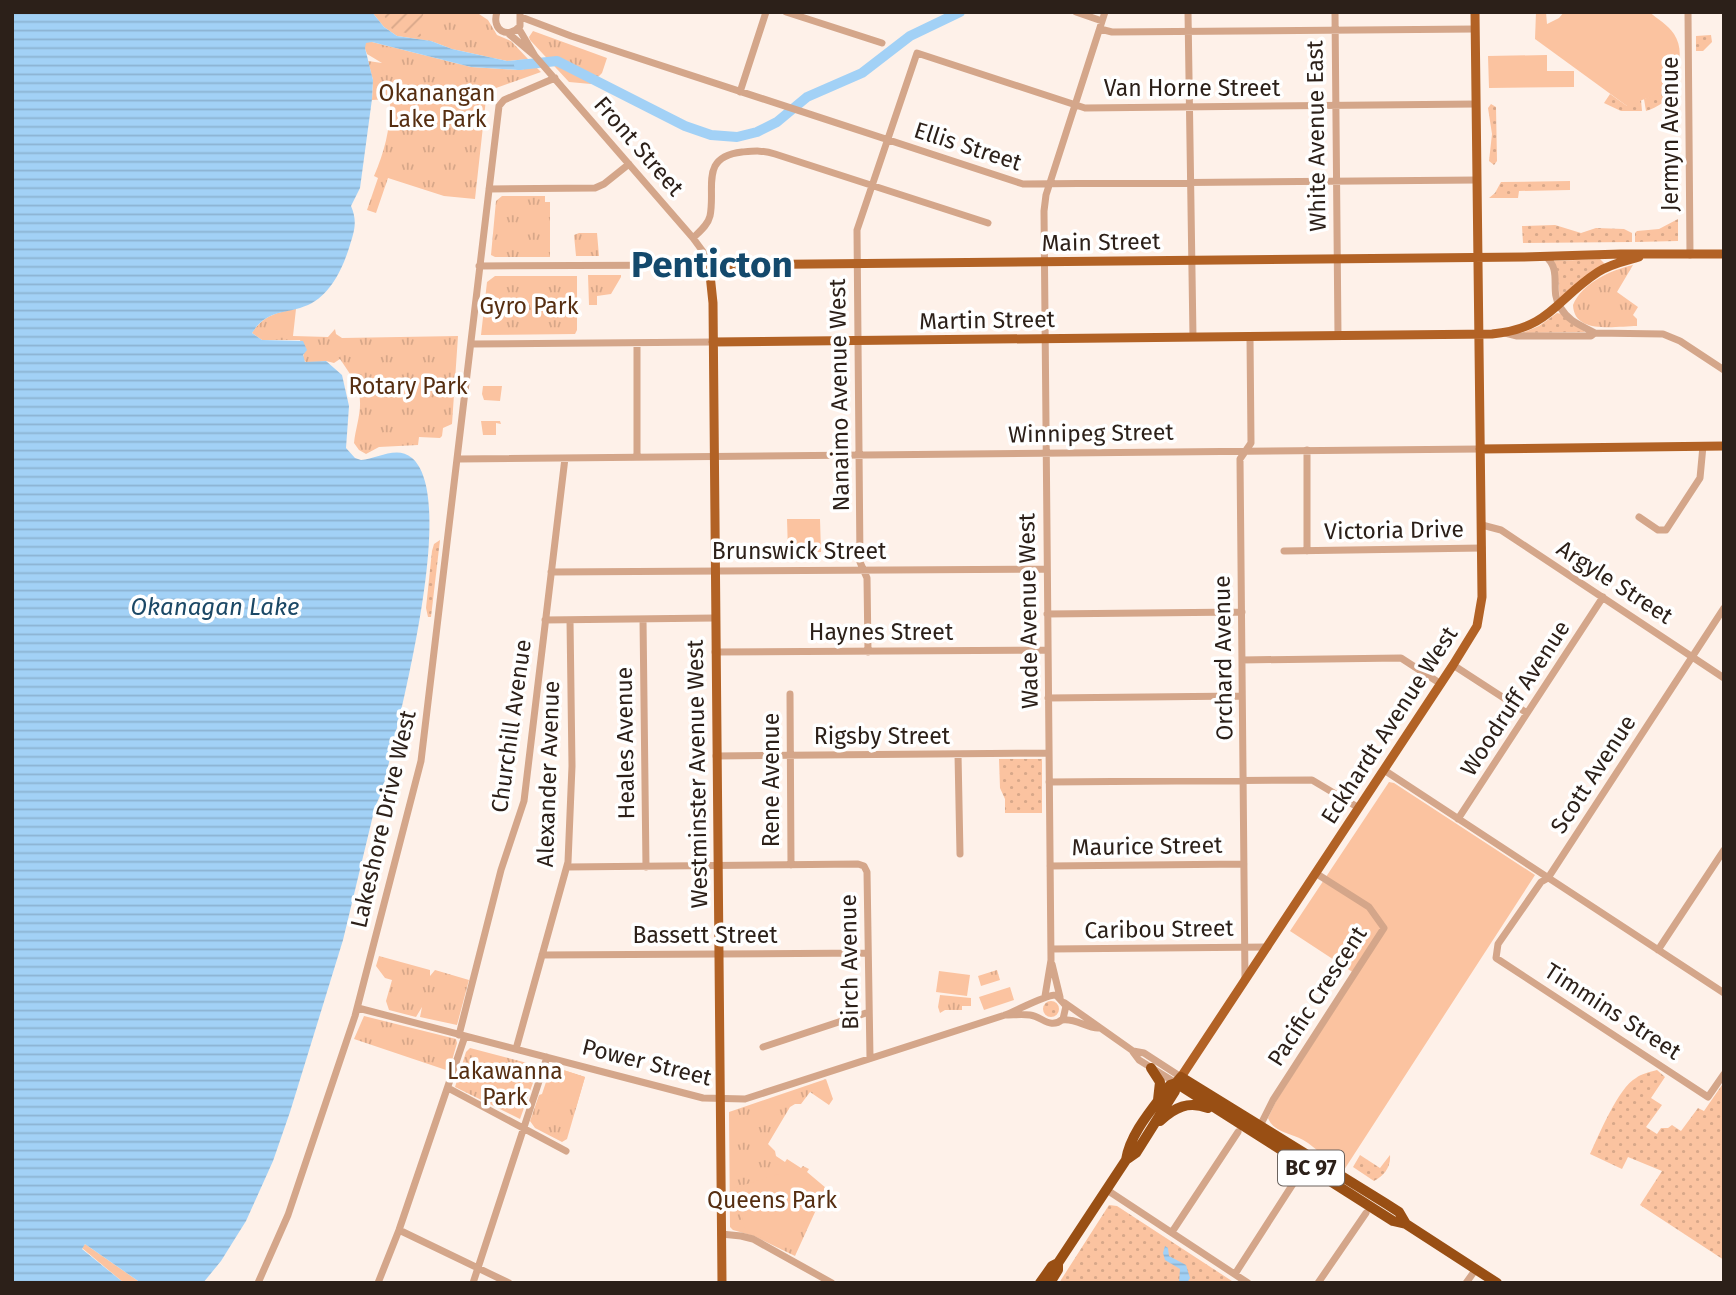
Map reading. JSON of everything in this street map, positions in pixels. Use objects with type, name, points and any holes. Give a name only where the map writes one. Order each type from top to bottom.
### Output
[{"type":"highway","points":[[1151,1068],[1160,1082],[1157,1102]]},
{"type":"highway","name":"BC 97","points":[[1178,1080],[1261,1126],[1399,1212],[1406,1224]]},
{"type":"highway","name":"BC 97","points":[[1178,1080],[1216,1110],[1393,1221],[1406,1224],[1497,1283]]},
{"type":"highway","name":"Eckhardt Avenue West","points":[[1126,1160],[1128,1148],[1157,1102],[1178,1080]]},
{"type":"highway","name":"Eckhardt Avenue West","points":[[1040,1283],[1052,1266],[1058,1263],[1126,1160],[1136,1153],[1175,1091],[1178,1080]]},
{"type":"highway","points":[[1150,1130],[1178,1107],[1195,1104],[1216,1110]]},
{"type":"highway","name":"Eckhardt Avenue West","points":[[1050,1283],[1058,1270],[1058,1263]]},
{"type":"main road","name":"Eckhardt Avenue West","points":[[1178,1080],[1454,665],[1475,630],[1480,615],[1482,524],[1475,12]]},
{"type":"main road","name":"Main Street","points":[[709,265],[1724,254]]},
{"type":"main road","name":"Martin Street","points":[[713,342],[1504,332],[1532,324],[1560,307],[1598,272],[1648,255]]},
{"type":"main road","name":"Westminster Avenue West","points":[[709,265],[713,342],[722,1283]]},
{"type":"main road","name":"Winnipeg Street","points":[[1480,449],[1724,446]]},
{"type":"street","points":[[740,92],[766,12]]},
{"type":"street","points":[[786,12],[882,43]]},
{"type":"street","points":[[1076,12],[1102,20],[1112,33],[1475,29]]},
{"type":"street","points":[[1188,12],[1193,337]]},
{"type":"street","name":"White Avenue East","points":[[1335,12],[1338,336]]},
{"type":"street","name":"Jermyn Avenue","points":[[1688,12],[1690,255]]},
{"type":"street","name":"Front Street","points":[[487,13],[496,16],[498,29],[508,33],[535,56],[555,78],[700,246],[709,265]]},
{"type":"street","points":[[508,33],[519,27],[521,14]]},
{"type":"street","name":"Ellis Street","points":[[521,14],[550,29],[1016,182],[1049,184],[1477,180]]},
{"type":"street","name":"Wade Avenue West","points":[[1043,998],[1051,960],[1044,211],[1049,184],[1102,20]]},
{"type":"street","name":"Ellis Street","points":[[519,27],[550,29]]},
{"type":"street","name":"Front Street","points":[[519,27],[535,56]]},
{"type":"street","name":"Van Horne Street","points":[[917,53],[1085,108],[1476,104]]},
{"type":"street","name":"Nanaimo Avenue West","points":[[868,652],[867,578],[860,562],[858,224],[889,141],[917,53]]},
{"type":"street","name":"Lakeshore Drive West","points":[[259,1282],[288,1215],[358,1008],[424,749],[500,104],[555,78]]},
{"type":"street","points":[[693,238],[709,220],[712,173],[719,162],[726,155],[765,151],[988,223]]},
{"type":"street","points":[[489,189],[595,188],[629,164]]},
{"type":"street","points":[[691,264],[699,257],[700,246]]},
{"type":"street","points":[[1543,255],[1554,265],[1556,297],[1560,307],[1577,325],[1595,333]]},
{"type":"street","name":"Main Street","points":[[479,266],[709,265]]},
{"type":"street","name":"Martin Street","points":[[1504,332],[1517,336],[1663,334],[1680,341],[1724,370]]},
{"type":"street","name":"Orchard Avenue","points":[[1245,982],[1240,459],[1251,443],[1250,337]]},
{"type":"street","name":"Martin Street","points":[[471,344],[713,342]]},
{"type":"street","points":[[637,343],[637,457]]},
{"type":"street","points":[[1639,517],[1658,530],[1666,530],[1700,478],[1703,446]]},
{"type":"street","name":"Winnipeg Street","points":[[459,459],[1480,449]]},
{"type":"street","name":"Victoria Drive","points":[[1307,450],[1307,551]]},
{"type":"street","name":"Churchill Avenue","points":[[378,1283],[448,1088],[502,870],[524,801],[565,458]]},
{"type":"street","name":"Argyle Street","points":[[1482,524],[1501,530],[1724,678]]},
{"type":"street","name":"Victoria Drive","points":[[1284,551],[1482,548]]},
{"type":"street","name":"Brunswick Street","points":[[551,572],[1046,569]]},
{"type":"street","name":"Woodruff Avenue","points":[[1458,819],[1604,597]]},
{"type":"street","name":"Scott Avenue","points":[[1496,958],[1498,944],[1541,881],[1548,878],[1724,608]]},
{"type":"street","points":[[1047,614],[1241,612]]},
{"type":"street","points":[[545,620],[715,618]]},
{"type":"street","name":"Alexander Avenue","points":[[516,1049],[567,867],[572,766],[570,620]]},
{"type":"street","name":"Heales Avenue","points":[[643,620],[646,867]]},
{"type":"street","name":"Haynes Street","points":[[715,652],[1047,650]]},
{"type":"street","points":[[1242,660],[1401,658],[1441,684]]},
{"type":"street","points":[[1454,665],[1527,713]]},
{"type":"street","name":"Rene Avenue","points":[[790,694],[791,865]]},
{"type":"street","points":[[1048,698],[1242,696]]},
{"type":"street","name":"Rigsby Street","points":[[716,756],[1048,753]]},
{"type":"street","points":[[958,754],[960,854]]},
{"type":"street","points":[[1384,770],[1724,993]]},
{"type":"street","points":[[1049,782],[1312,780],[1359,808]]},
{"type":"street","points":[[1658,950],[1724,850]]},
{"type":"street","name":"Birch Avenue","points":[[791,865],[858,864],[864,866],[867,872],[870,1058]]},
{"type":"street","name":"Maurice Street","points":[[1050,866],[1244,864]]},
{"type":"street","points":[[567,867],[791,865]]},
{"type":"street","name":"Pacific Crescent","points":[[1261,1126],[1272,1100],[1384,928],[1369,907],[1317,874]]},
{"type":"street","name":"Caribou Street","points":[[1051,949],[1268,947]]},
{"type":"street","name":"Bassett Street","points":[[542,956],[868,953]]},
{"type":"street","name":"Timmins Street","points":[[1496,958],[1708,1097],[1724,1074]]},
{"type":"street","name":"Wade Avenue West","points":[[1051,960],[1062,1000]]},
{"type":"street","points":[[1098,1028],[1096,1023],[1051,994],[1043,998],[1037,1009],[1039,1018],[1051,1024],[1062,1020],[1075,1020],[1098,1028],[1133,1051],[1139,1060],[1151,1068],[1178,1080]]},
{"type":"street","name":"Power Street","points":[[358,1008],[703,1098],[720,1100],[745,1098],[1005,1016],[1043,998]]},
{"type":"street","points":[[1062,1000],[1066,1010],[1062,1020]]},
{"type":"street","points":[[763,1047],[869,1012]]},
{"type":"street","name":"Power Street","points":[[1005,1016],[1026,1015],[1039,1018]]},
{"type":"street","points":[[1133,1051],[1144,1053],[1178,1080]]},
{"type":"street","points":[[473,1283],[547,1057]]},
{"type":"street","points":[[448,1088],[566,1151]]},
{"type":"street","points":[[1172,1232],[1238,1132]]},
{"type":"street","points":[[1235,1274],[1300,1173]]},
{"type":"street","points":[[1107,1190],[1248,1283]]},
{"type":"street","points":[[1318,1283],[1366,1213]]},
{"type":"street","points":[[399,1230],[509,1283]]},
{"type":"street","points":[[721,1234],[752,1239],[832,1283]]},
{"type":"street","points":[[1466,1283],[1476,1269]]},
{"type":"green space","points":[[372,12],[476,12],[488,20],[497,35],[511,41],[528,59],[507,61],[452,49],[431,41],[397,36],[384,27]]},
{"type":"green space","points":[[382,12],[424,12],[418,30],[423,38],[392,29]]},
{"type":"green space","points":[[1536,12],[1546,12],[1547,24],[1564,12],[1649,12],[1669,28],[1678,42],[1680,50],[1675,74],[1659,93],[1639,101],[1634,106],[1627,106],[1535,39]]},
{"type":"green space","points":[[533,31],[607,58],[602,73],[591,84],[569,82],[530,40]]},
{"type":"green space","points":[[1711,35],[1712,42],[1703,51],[1696,51],[1696,36]]},
{"type":"green space","name":"Okanangan Lake Park","points":[[366,42],[471,67],[519,70],[536,67],[541,72],[496,88],[486,99],[475,199],[444,196],[388,178],[376,213],[367,210],[378,178],[374,176],[386,138],[390,99],[372,100],[373,80],[368,61],[382,63],[367,54],[364,46]]},
{"type":"green space","points":[[1547,55],[1547,71],[1574,71],[1574,87],[1489,88],[1488,56]]},
{"type":"green space","points":[[1678,64],[1680,95],[1646,111],[1644,99],[1666,86]]},
{"type":"green space","points":[[1610,94],[1627,106],[1641,100],[1642,111],[1621,111],[1604,103]]},
{"type":"green space","points":[[1491,104],[1496,107],[1497,161],[1494,165],[1489,161],[1492,134],[1488,108]]},
{"type":"green space","points":[[1570,181],[1570,190],[1519,191],[1518,198],[1489,198],[1501,182]]},
{"type":"green space","points":[[502,196],[545,196],[545,202],[550,202],[550,257],[491,255],[496,201]]},
{"type":"green space","points":[[1678,219],[1678,241],[1635,242],[1637,231],[1659,229]]},
{"type":"green space","points":[[1555,225],[1581,233],[1596,228],[1624,229],[1632,233],[1632,242],[1523,243],[1522,226]]},
{"type":"green space","points":[[597,233],[599,256],[576,256],[574,235]]},
{"type":"green space","points":[[1600,259],[1605,264],[1560,301],[1554,261]]},
{"type":"green space","points":[[1633,265],[1617,292],[1638,307],[1633,315],[1637,319],[1637,326],[1598,327],[1580,321],[1575,315],[1573,305],[1583,290],[1607,274]]},
{"type":"green space","points":[[588,275],[621,277],[611,294],[597,296],[597,305],[589,305]]},
{"type":"green space","name":"Gyro Park","points":[[495,276],[577,276],[575,334],[481,335],[487,282]]},
{"type":"green space","name":"Rotary Park","points":[[296,309],[293,336],[328,337],[335,329],[336,334],[342,338],[458,336],[452,424],[443,428],[440,438],[419,437],[418,445],[379,447],[366,454],[359,450],[354,443],[360,398],[340,359],[334,363],[326,361],[308,364],[303,359],[300,340],[262,340],[252,333],[271,316]]},
{"type":"green space","points":[[1557,313],[1585,332],[1522,333],[1539,326]]},
{"type":"green space","points":[[483,386],[502,386],[500,401],[484,400]]},
{"type":"green space","points":[[481,421],[500,421],[501,424],[496,423],[496,435],[483,435]]},
{"type":"green space","points":[[787,519],[820,519],[821,552],[788,552]]},
{"type":"green space","points":[[440,540],[431,617],[428,617],[426,608],[432,551],[434,544]]},
{"type":"green space","points":[[999,759],[1042,759],[1042,813],[1005,813],[1005,799],[1000,788]]},
{"type":"green space","points":[[1389,782],[1535,875],[1344,1170],[1303,1140],[1275,1127],[1268,1118],[1276,1101],[1357,975],[1290,931]]},
{"type":"green space","points":[[379,956],[430,970],[430,976],[435,970],[469,980],[457,1025],[420,1017],[422,1007],[416,1017],[389,1010],[386,1001],[392,980],[385,978],[376,966]]},
{"type":"green space","points":[[997,970],[1000,980],[981,986],[978,976]]},
{"type":"green space","points":[[939,971],[970,975],[967,996],[936,992]]},
{"type":"green space","points":[[1010,987],[1014,1000],[984,1010],[979,997]]},
{"type":"green space","points":[[940,995],[971,998],[971,1006],[940,1013]]},
{"type":"green space","points":[[1048,1001],[1054,1001],[1059,1009],[1057,1015],[1048,1017],[1043,1012],[1043,1006]]},
{"type":"green space","name":"Lakawanna Park","points":[[364,1016],[456,1039],[449,1071],[354,1039]]},
{"type":"green space","name":"Lakawanna Park","points":[[470,1048],[539,1066],[520,1119],[455,1087],[466,1052]]},
{"type":"green space","name":"Lakawanna Park","points":[[551,1064],[585,1077],[567,1139],[562,1142],[535,1128],[530,1121],[549,1073],[546,1070]]},
{"type":"green space","points":[[554,1067],[585,1077],[576,1108],[544,1099]]},
{"type":"green space","points":[[1657,1070],[1665,1077],[1651,1098],[1662,1105],[1646,1127],[1657,1134],[1661,1128],[1672,1125],[1681,1131],[1698,1108],[1704,1111],[1724,1082],[1724,1260],[1640,1205],[1662,1171],[1628,1157],[1622,1169],[1590,1154],[1622,1091],[1638,1077]]},
{"type":"green space","name":"Queens Park","points":[[826,1079],[833,1099],[829,1105],[810,1092],[801,1104],[790,1107],[768,1144],[776,1156],[785,1162],[787,1159],[801,1168],[803,1166],[809,1169],[807,1172],[826,1188],[795,1256],[730,1227],[729,1112]]},
{"type":"green space","points":[[1360,1155],[1380,1168],[1390,1155],[1384,1174],[1374,1181],[1353,1167]]},
{"type":"green space","points":[[782,1173],[794,1179],[805,1228],[765,1240],[746,1231],[734,1188]]},
{"type":"green space","points":[[1109,1205],[1117,1206],[1235,1283],[1059,1283]]},
{"type":"green space","points":[[85,1244],[141,1283],[124,1283],[82,1248]]},
{"type":"water","name":"Okanagan Lake","points":[[12,12],[372,12],[384,27],[397,36],[431,41],[452,49],[507,61],[528,59],[536,67],[519,70],[471,67],[372,42],[366,43],[373,80],[372,99],[360,188],[351,206],[354,227],[346,256],[334,281],[316,301],[264,319],[252,333],[262,340],[303,341],[307,350],[303,355],[305,362],[326,361],[342,375],[349,406],[346,448],[355,458],[361,460],[400,453],[412,458],[425,482],[429,519],[427,565],[410,670],[383,789],[375,807],[343,940],[290,1112],[273,1161],[246,1221],[221,1261],[203,1283],[141,1283],[85,1244],[82,1249],[124,1283],[12,1283]]},
{"type":"water","points":[[1165,1246],[1169,1256],[1186,1265],[1190,1278],[1187,1283],[1179,1283],[1180,1269],[1165,1260]]},
{"type":"waterway","points":[[519,65],[557,61],[685,126],[711,135],[737,137],[757,132],[777,122],[807,97],[862,73],[910,36],[960,12]]},
{"type":"district","name":"Penticton","points":[[712,264]]}]
